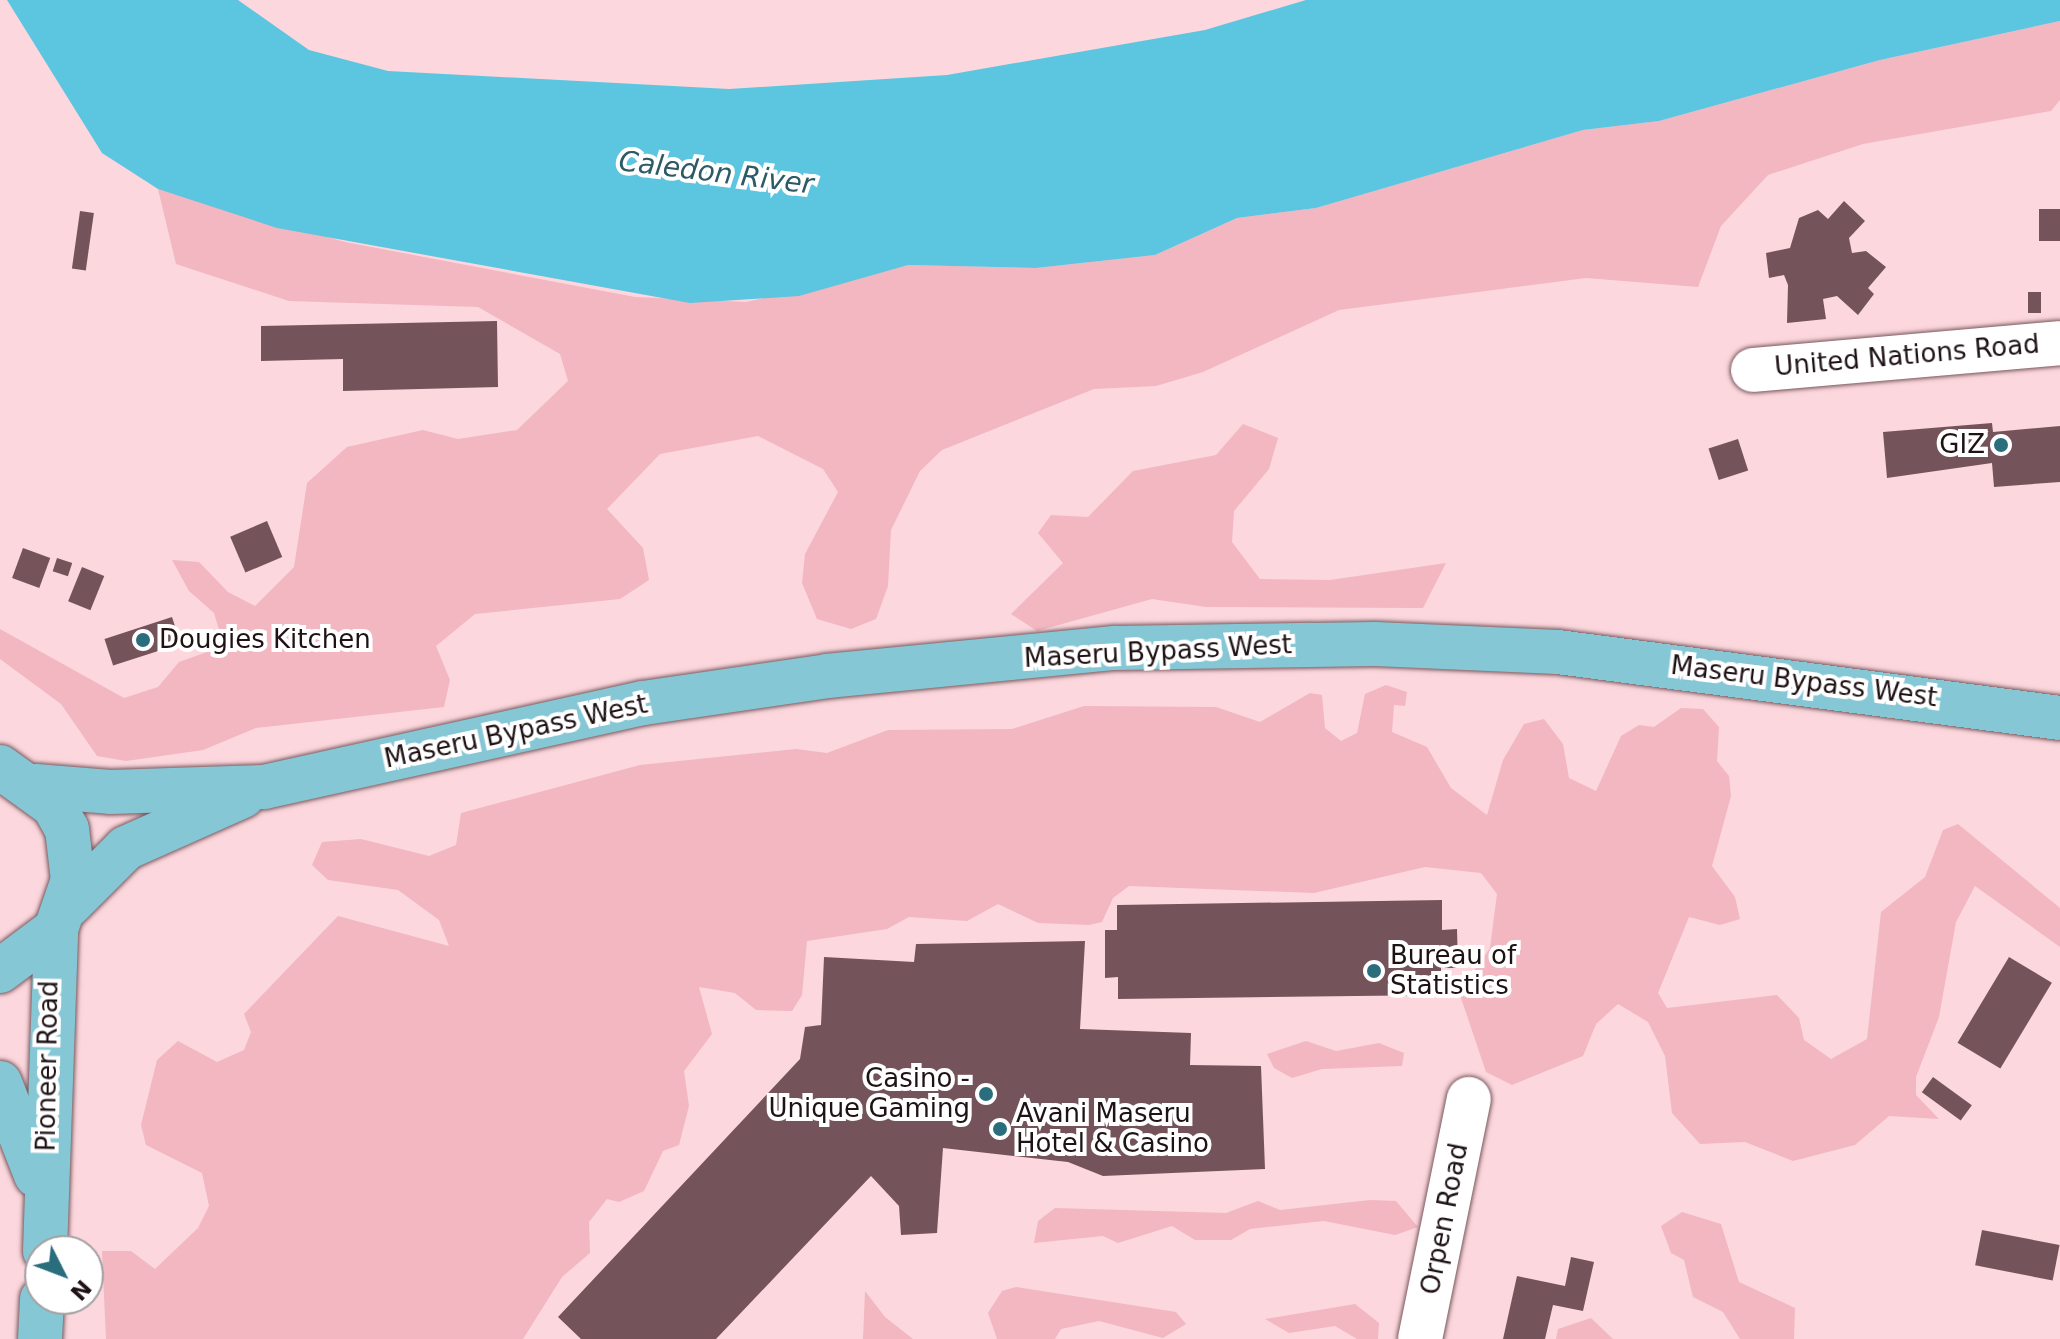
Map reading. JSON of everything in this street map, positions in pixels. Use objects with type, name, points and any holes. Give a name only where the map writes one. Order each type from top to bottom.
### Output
[{"type":"main road","name":"Maseru Bypass West","points":[[264,787],[643,703],[827,676],[1115,648],[1375,644],[1558,652],[2060,718]]},
{"type":"main road","points":[[18,776],[110,792],[264,787]]},
{"type":"main road","name":"Pioneer Road","points":[[18,776],[67,829],[73,854],[62,918],[46,1235]]},
{"type":"main road","points":[[0,971],[62,918],[126,848],[264,787]]},
{"type":"main road","name":"Pioneer Road","points":[[0,1083],[47,1203]]},
{"type":"main road","points":[[40,1339],[41,1315]]},
{"type":"street","name":"United Nations Road","points":[[1753,370],[2060,343]]},
{"type":"street","name":"Orpen Road","points":[[1420,1339],[1469,1099]]},
{"type":"shaded area","points":[[2060,21],[2060,100],[2051,111],[1863,144],[1768,175],[1721,226],[1698,287],[1586,278],[1339,310],[1203,372],[1156,386],[1094,389],[942,450],[920,471],[891,530],[888,586],[876,619],[851,629],[817,619],[802,583],[805,554],[838,492],[823,469],[758,436],[660,454],[607,509],[643,548],[649,580],[620,599],[475,614],[436,646],[450,680],[444,707],[256,728],[203,750],[126,761],[97,756],[61,704],[0,659],[0,629],[124,698],[158,687],[179,662],[224,646],[214,613],[189,591],[172,560],[199,562],[228,592],[255,606],[294,567],[307,483],[347,447],[423,430],[458,439],[517,430],[568,381],[560,354],[478,307],[289,301],[176,264],[158,189],[345,242],[635,297],[746,302],[908,265],[1036,268],[1155,255],[1237,218],[1316,208],[1583,130],[1659,121],[1880,60]]},
{"type":"shaded area","points":[[1243,424],[1278,438],[1269,469],[1234,511],[1232,542],[1260,579],[1330,580],[1446,563],[1423,608],[1206,607],[1152,599],[1037,631],[1011,614],[1063,563],[1038,533],[1051,515],[1088,517],[1133,471],[1216,455]]},
{"type":"shaded area","points":[[1386,685],[1407,692],[1405,706],[1394,705],[1392,732],[1427,747],[1451,788],[1487,815],[1503,760],[1524,724],[1544,719],[1563,744],[1569,778],[1596,791],[1621,736],[1639,725],[1654,727],[1681,708],[1703,709],[1719,727],[1717,761],[1729,776],[1731,796],[1712,866],[1735,897],[1740,919],[1720,925],[1689,917],[1658,993],[1667,1008],[1777,995],[1799,1018],[1804,1040],[1831,1059],[1867,1039],[1881,912],[1925,877],[1943,830],[1958,824],[2060,908],[2060,947],[1975,886],[1956,922],[1939,1017],[1916,1077],[1916,1095],[1939,1119],[1889,1116],[1855,1145],[1793,1161],[1745,1142],[1700,1144],[1672,1113],[1665,1056],[1648,1022],[1618,1004],[1596,1024],[1583,1056],[1512,1085],[1486,1072],[1459,992],[1490,948],[1497,894],[1481,873],[1425,867],[1314,893],[1129,886],[1113,898],[1102,922],[1089,925],[1038,923],[998,904],[967,921],[909,917],[887,929],[807,941],[802,995],[792,1011],[756,1010],[735,993],[699,987],[712,1034],[684,1071],[689,1106],[679,1145],[663,1151],[644,1191],[619,1202],[607,1199],[589,1222],[590,1253],[562,1277],[523,1339],[106,1339],[104,1251],[131,1251],[155,1269],[198,1228],[209,1206],[202,1173],[146,1145],[141,1125],[157,1060],[178,1041],[217,1062],[244,1050],[251,1032],[244,1014],[338,916],[449,946],[439,920],[398,890],[328,880],[312,865],[322,842],[361,839],[429,856],[456,845],[461,813],[640,765],[796,749],[827,753],[888,730],[1012,729],[1084,706],[1216,707],[1260,722],[1310,693],[1322,695],[1325,728],[1341,741],[1357,733],[1365,694]]},
{"type":"shaded area","points":[[1306,1041],[1336,1051],[1379,1043],[1404,1053],[1402,1066],[1322,1069],[1292,1078],[1274,1068],[1267,1054]]},
{"type":"shaded area","points":[[1370,1200],[1396,1201],[1418,1227],[1395,1235],[1324,1221],[1250,1229],[1231,1240],[1195,1240],[1172,1226],[1118,1243],[1103,1236],[1034,1243],[1038,1221],[1055,1208],[1226,1213],[1258,1201],[1280,1210]]},
{"type":"shaded area","points":[[1682,1212],[1721,1224],[1739,1282],[1795,1308],[1794,1339],[1740,1339],[1723,1312],[1693,1297],[1684,1260],[1671,1253],[1661,1226]]},
{"type":"shaded area","points":[[1016,1287],[1176,1312],[1186,1324],[1163,1338],[1099,1321],[1061,1329],[1055,1339],[997,1339],[988,1313],[1002,1291]]},
{"type":"shaded area","points":[[865,1291],[885,1317],[913,1339],[863,1339]]},
{"type":"shaded area","points":[[1355,1304],[1379,1323],[1378,1339],[1357,1339],[1335,1326],[1289,1333],[1265,1319]]},
{"type":"shaded area","points":[[1591,1318],[1613,1339],[1556,1339],[1558,1329]]},
{"type":"water","name":"Caledon River","points":[[7,0],[238,0],[309,50],[388,71],[729,89],[947,75],[1205,30],[1306,0],[2060,0],[2060,21],[1880,60],[1659,121],[1583,130],[1316,208],[1237,218],[1155,255],[1036,268],[908,265],[799,296],[690,303],[277,228],[158,189],[102,153]]},
{"type":"building","points":[[1844,201],[1865,221],[1849,238],[1852,253],[1866,251],[1886,267],[1868,288],[1874,294],[1858,315],[1837,296],[1823,299],[1826,319],[1787,323],[1788,285],[1784,275],[1769,278],[1766,253],[1790,248],[1799,218],[1818,210],[1828,219]]},
{"type":"building","points":[[2039,209],[2060,209],[2060,241],[2039,241]]},
{"type":"building","points":[[80,211],[94,213],[86,270],[72,268]]},
{"type":"building","points":[[2028,292],[2041,292],[2041,313],[2028,313]]},
{"type":"building","points":[[497,321],[498,387],[343,391],[343,359],[261,361],[261,326]]},
{"type":"building","points":[[1992,423],[1993,432],[2060,426],[2060,482],[1994,487],[1992,463],[1887,478],[1883,432]]},
{"type":"building","points":[[1738,439],[1748,470],[1719,480],[1709,449]]},
{"type":"building","points":[[267,521],[282,557],[245,573],[230,537]]},
{"type":"building","points":[[23,548],[50,558],[39,588],[12,578]]},
{"type":"building","points":[[57,558],[72,563],[68,576],[53,571]]},
{"type":"building","points":[[82,567],[104,576],[90,610],[68,601]]},
{"type":"building","points":[[172,617],[181,644],[113,666],[104,639]]},
{"type":"building","points":[[1442,900],[1442,930],[1457,929],[1458,968],[1441,968],[1441,995],[1118,999],[1118,977],[1105,978],[1105,930],[1117,930],[1117,905]]},
{"type":"building","name":"Avani Maseru Hotel & Casino","points":[[1085,941],[1080,1029],[1191,1033],[1190,1065],[1261,1066],[1265,1169],[1103,1176],[1068,1162],[943,1148],[937,1233],[901,1235],[899,1206],[871,1176],[716,1339],[581,1339],[558,1317],[800,1059],[805,1027],[821,1025],[824,957],[914,962],[916,944]]},
{"type":"building","points":[[2009,957],[2052,983],[2000,1068],[1957,1043]]},
{"type":"building","points":[[1933,1077],[1972,1105],[1961,1121],[1922,1092]]},
{"type":"building","points":[[1982,1230],[2060,1245],[2053,1280],[1975,1265]]},
{"type":"building","points":[[1571,1257],[1594,1262],[1583,1311],[1553,1305],[1545,1339],[1503,1339],[1517,1276],[1565,1286]]},
{"type":"place","name":"GIZ","points":[[2001,445]]},
{"type":"place","name":"Dougies Kitchen","points":[[143,640]]},
{"type":"place","name":"Bureau of Statistics","points":[[1374,971]]},
{"type":"place","name":"Casino - Unique Gaming","points":[[986,1094]]},
{"type":"place","name":"Avani Maseru Hotel & Casino","points":[[1000,1129]]}]
